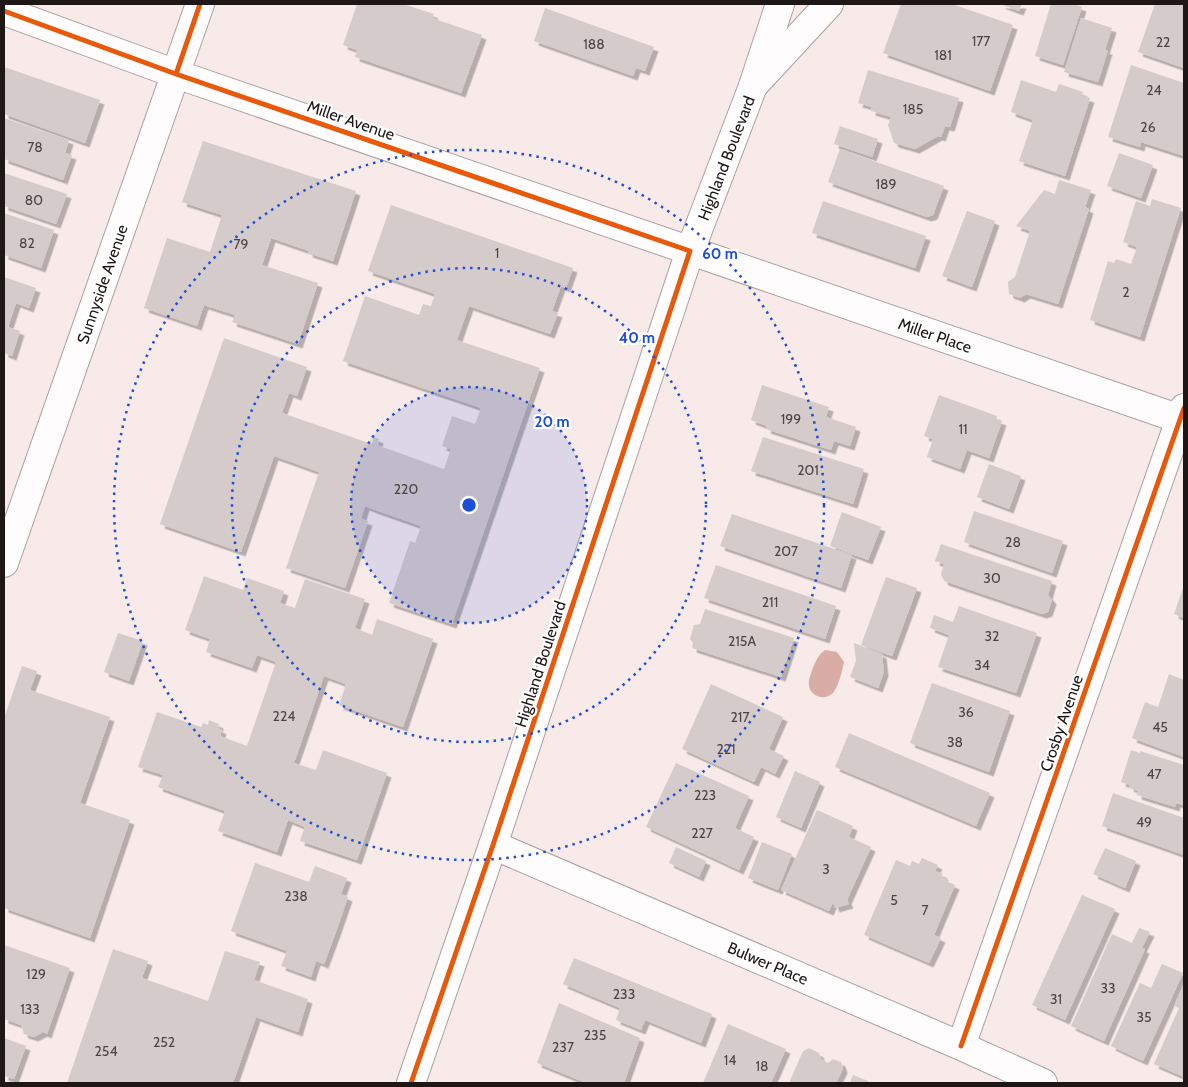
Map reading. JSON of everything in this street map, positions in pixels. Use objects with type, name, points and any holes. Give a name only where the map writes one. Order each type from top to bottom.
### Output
[{"type":"street","name":"Sunnyside Avenue","points":[[4,563],[200,4]]},
{"type":"street","name":"Highland Boulevard","points":[[411,1083],[493,845],[690,252],[753,86],[780,4]]},
{"type":"street","name":"Highland Boulevard","points":[[753,86],[829,4]]},
{"type":"street","name":"Miller Avenue","points":[[4,11],[176,74],[690,252]]},
{"type":"street","name":"Miller Place","points":[[690,252],[1182,414]]},
{"type":"street","name":"Crosby Avenue","points":[[961,1046],[1182,414]]},
{"type":"street","name":"Bulwer Place","points":[[493,845],[1043,1083]]},
{"type":"shaded area","points":[[825,650],[837,652],[844,662],[835,690],[830,695],[822,697],[812,692],[809,681],[816,661]]},
{"type":"building","points":[[357,4],[403,4],[434,14],[432,18],[482,35],[461,93],[355,57],[357,50],[343,45]]},
{"type":"building","points":[[901,4],[952,4],[1013,25],[990,91],[883,53]]},
{"type":"building","points":[[1000,4],[1022,4],[1019,11]]},
{"type":"building","points":[[1051,4],[1073,4],[1082,7],[1063,65],[1035,56]]},
{"type":"building","points":[[1155,4],[1184,4],[1184,68],[1138,52]]},
{"type":"building","points":[[545,8],[654,47],[645,71],[636,68],[633,76],[534,41]]},
{"type":"building","points":[[1081,18],[1112,28],[1105,50],[1108,50],[1098,82],[1064,72]]},
{"type":"building","points":[[1131,65],[1184,83],[1184,156],[1141,142],[1140,147],[1108,137]]},
{"type":"building","points":[[4,67],[100,100],[85,143],[4,114]]},
{"type":"building","points":[[868,70],[959,98],[950,127],[945,126],[941,137],[938,136],[915,149],[894,143],[888,125],[891,117],[871,111],[872,107],[858,103]]},
{"type":"building","points":[[1021,80],[1056,92],[1059,84],[1083,92],[1082,96],[1090,98],[1065,176],[1019,161],[1033,120],[1011,112]]},
{"type":"building","points":[[4,118],[69,140],[65,153],[72,155],[63,180],[4,159]]},
{"type":"building","points":[[840,126],[878,139],[872,157],[834,144]]},
{"type":"building","points":[[203,141],[356,191],[333,261],[271,238],[262,265],[318,283],[298,344],[232,322],[235,315],[204,305],[197,326],[144,308],[167,238],[210,252],[222,215],[182,202]]},
{"type":"building","points":[[840,149],[944,186],[933,215],[927,217],[828,182]]},
{"type":"building","points":[[1119,153],[1153,165],[1141,198],[1107,186]]},
{"type":"building","points":[[4,173],[67,194],[56,224],[4,206]]},
{"type":"building","points":[[1059,180],[1091,190],[1085,207],[1089,209],[1058,304],[1026,294],[1020,298],[1009,294],[1008,282],[1015,277],[1030,231],[1016,226],[1044,190],[1055,194]]},
{"type":"building","points":[[1152,199],[1181,208],[1140,337],[1090,320],[1108,261],[1114,263],[1116,259],[1131,264],[1137,247],[1123,242],[1136,201],[1150,206]]},
{"type":"building","points":[[823,201],[926,236],[915,268],[812,233]]},
{"type":"building","points":[[391,205],[573,268],[566,288],[561,286],[552,311],[558,313],[550,334],[469,306],[457,340],[540,368],[452,624],[389,603],[410,541],[415,543],[421,526],[365,506],[361,519],[368,521],[345,588],[286,568],[319,472],[274,456],[241,552],[160,524],[224,338],[307,367],[297,396],[289,393],[282,413],[372,444],[374,437],[379,439],[377,445],[444,469],[451,449],[442,446],[452,416],[475,424],[481,408],[343,361],[365,296],[419,315],[423,304],[431,306],[435,294],[368,271]]},
{"type":"building","points":[[967,211],[995,221],[972,287],[942,276]]},
{"type":"building","points":[[4,213],[54,230],[41,268],[4,255]]},
{"type":"building","points":[[4,277],[36,288],[29,308],[16,303],[8,327],[20,331],[12,356],[4,353]]},
{"type":"building","points":[[762,385],[829,407],[826,417],[856,427],[850,446],[834,441],[831,450],[766,429],[767,426],[751,420]]},
{"type":"building","points":[[939,395],[997,416],[996,419],[1002,421],[989,458],[967,450],[960,469],[927,457],[933,439],[924,436]]},
{"type":"building","points":[[763,437],[864,469],[853,504],[751,471]]},
{"type":"building","points":[[989,464],[1021,476],[1009,509],[977,497]]},
{"type":"building","points":[[974,511],[1063,541],[1052,573],[964,542]]},
{"type":"building","points":[[842,512],[881,527],[868,560],[830,546]]},
{"type":"building","points":[[732,514],[852,555],[841,588],[720,546]]},
{"type":"building","points":[[941,544],[1052,581],[1048,595],[1052,600],[1048,612],[1042,614],[944,581],[941,574],[944,564],[935,561]]},
{"type":"building","points":[[716,565],[836,606],[825,639],[704,598]]},
{"type":"building","points":[[204,576],[243,590],[247,578],[284,591],[280,603],[295,608],[305,579],[365,599],[355,628],[372,635],[377,619],[433,639],[403,727],[339,705],[346,684],[324,676],[294,763],[316,770],[323,750],[387,773],[357,860],[300,841],[305,827],[288,820],[277,852],[218,831],[225,811],[158,787],[163,775],[138,767],[157,712],[201,727],[203,723],[208,725],[209,720],[219,724],[218,728],[222,730],[220,736],[247,746],[276,662],[257,655],[252,668],[206,652],[210,639],[185,630]]},
{"type":"building","points":[[886,577],[917,588],[892,656],[861,645]]},
{"type":"building","points":[[1184,585],[1184,618],[1174,614]]},
{"type":"building","points":[[959,606],[1037,633],[1016,693],[938,667],[949,635],[930,628],[934,615],[953,622]]},
{"type":"building","points":[[705,609],[794,638],[781,677],[692,648],[693,643],[690,639],[694,625],[700,624]]},
{"type":"building","points":[[118,633],[143,641],[129,681],[104,672]]},
{"type":"building","points":[[854,643],[882,654],[884,672],[878,688],[850,677],[856,661]]},
{"type":"building","points":[[22,666],[37,671],[30,690],[110,717],[80,803],[130,820],[90,938],[4,908],[4,718]]},
{"type":"building","points":[[1169,674],[1184,680],[1184,757],[1132,738],[1145,702],[1158,707]]},
{"type":"building","points":[[932,683],[1010,711],[989,772],[910,743]]},
{"type":"building","points":[[711,684],[783,717],[769,749],[784,756],[775,774],[761,767],[754,782],[682,749]]},
{"type":"building","points":[[849,733],[990,793],[976,826],[835,767]]},
{"type":"building","points":[[1131,750],[1184,765],[1184,805],[1176,803],[1175,807],[1137,795],[1138,791],[1129,787],[1130,785],[1121,782]]},
{"type":"building","points":[[676,763],[749,796],[735,828],[754,837],[739,870],[646,827]]},
{"type":"building","points":[[795,771],[820,782],[801,828],[776,817]]},
{"type":"building","points":[[1113,793],[1184,818],[1184,855],[1102,826]]},
{"type":"building","points":[[817,810],[853,826],[849,837],[871,847],[847,900],[849,904],[835,908],[833,902],[829,911],[781,890]]},
{"type":"building","points":[[762,842],[792,854],[778,890],[748,878]]},
{"type":"building","points":[[676,847],[706,861],[699,877],[669,863]]},
{"type":"building","points":[[1105,848],[1136,861],[1125,888],[1093,874]]},
{"type":"building","points":[[922,858],[938,865],[935,871],[943,874],[941,877],[955,885],[934,935],[941,938],[929,963],[864,935],[896,860],[910,866],[912,861],[919,864]]},
{"type":"building","points":[[255,863],[309,882],[315,866],[347,878],[341,894],[348,897],[337,929],[324,964],[316,961],[311,977],[281,966],[287,951],[231,931]]},
{"type":"building","points":[[1082,895],[1115,909],[1065,1020],[1032,1005]]},
{"type":"building","points":[[1139,928],[1150,932],[1142,948],[1145,949],[1104,1041],[1071,1026],[1112,934],[1132,943]]},
{"type":"building","points":[[4,945],[70,968],[47,1034],[43,1032],[34,1037],[24,1034],[21,1025],[4,1019]]},
{"type":"building","points":[[113,949],[148,961],[142,978],[208,1001],[225,951],[260,962],[254,980],[308,999],[298,1032],[256,1017],[233,1083],[67,1083]]},
{"type":"building","points":[[574,958],[712,1014],[701,1043],[645,1020],[641,1030],[616,1020],[620,1008],[563,984]]},
{"type":"building","points":[[1162,964],[1183,973],[1143,1061],[1111,1046],[1140,983],[1151,988]]},
{"type":"building","points":[[1184,983],[1184,1077],[1154,1064],[1179,1008],[1174,1006]]},
{"type":"building","points":[[559,1003],[640,1038],[624,1083],[586,1083],[537,1063]]},
{"type":"building","points":[[728,1024],[786,1049],[771,1083],[703,1083]]},
{"type":"building","points":[[4,1038],[26,1046],[14,1079],[4,1076]]},
{"type":"building","points":[[809,1048],[819,1053],[821,1059],[828,1063],[833,1059],[841,1062],[843,1069],[836,1083],[789,1083],[803,1051]]},
{"type":"building","points":[[853,1075],[868,1081],[868,1083],[850,1083]]},
{"type":"cycle path","points":[[176,74],[200,4]]},
{"type":"cycle path","points":[[4,11],[176,74],[690,251],[493,845],[411,1083]]},
{"type":"cycle path","points":[[961,1046],[1184,408]]}]
